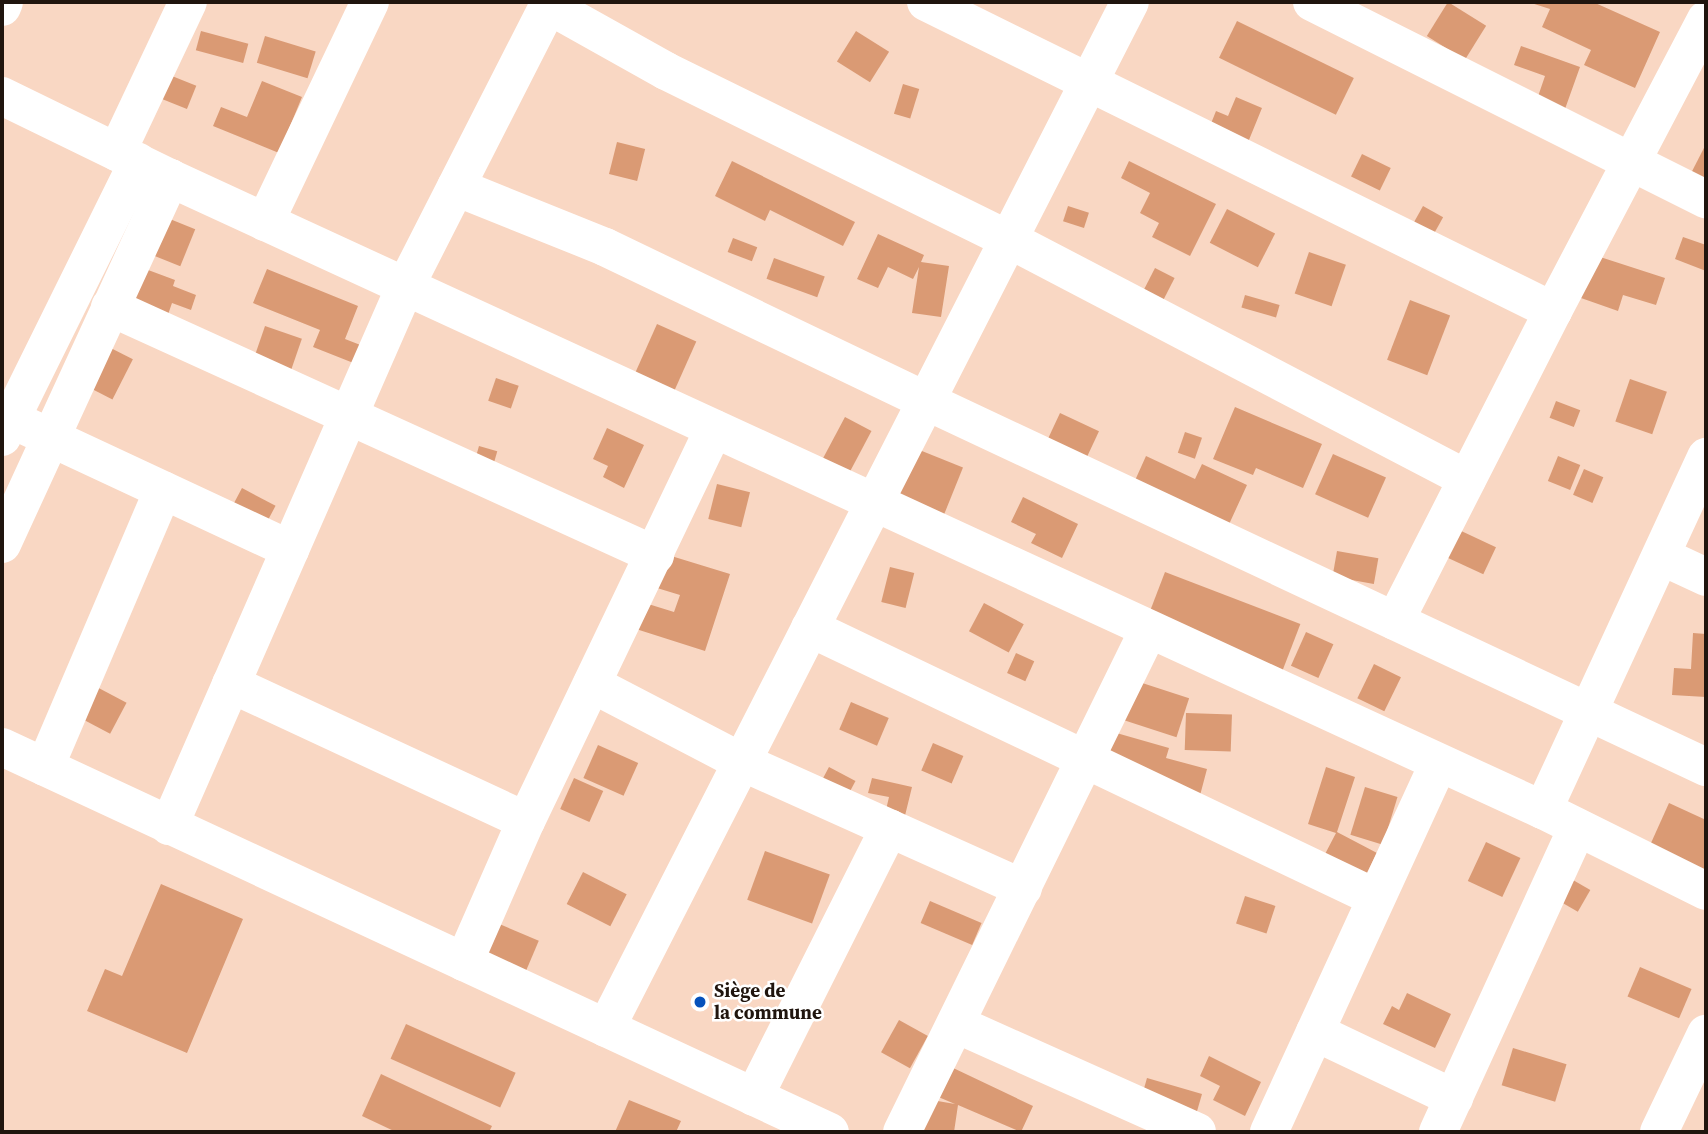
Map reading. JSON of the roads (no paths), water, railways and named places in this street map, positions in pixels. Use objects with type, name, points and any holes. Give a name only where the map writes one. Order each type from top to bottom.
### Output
[{"type":"street","points":[[2,7],[4,2]]},
{"type":"street","points":[[2,544],[110,307],[142,164],[188,2]]},
{"type":"street","points":[[265,222],[370,2]]},
{"type":"street","points":[[926,2],[1090,80],[1553,311]]},
{"type":"street","points":[[606,1028],[1129,2]]},
{"type":"street","points":[[1312,2],[1706,199]]},
{"type":"street","points":[[169,826],[405,287],[549,4],[666,71],[1008,239],[1467,479]]},
{"type":"street","points":[[1395,621],[1553,311],[1706,20]]},
{"type":"street","points":[[2,96],[405,287],[1543,810],[1706,891]]},
{"type":"street","points":[[142,164],[5,423],[49,438],[290,549]]},
{"type":"street","points":[[456,187],[605,247],[926,401],[1706,767]]},
{"type":"street","points":[[110,307],[655,555]]},
{"type":"street","points":[[464,962],[526,821],[714,429]]},
{"type":"street","points":[[1543,810],[1706,457]]},
{"type":"street","points":[[163,491],[16,756],[830,1132]]},
{"type":"street","points":[[1661,556],[1706,577]]},
{"type":"street","points":[[810,628],[1376,898]]},
{"type":"street","points":[[902,1132],[1149,629]]},
{"type":"street","points":[[231,684],[526,821]]},
{"type":"street","points":[[592,684],[742,762],[1023,888]]},
{"type":"street","points":[[1269,1132],[1439,763]]},
{"type":"street","points":[[754,1097],[889,828]]},
{"type":"street","points":[[1438,1132],[1577,828]]},
{"type":"street","points":[[956,1024],[1197,1132]]},
{"type":"street","points":[[1315,1032],[1454,1098]]},
{"type":"street","points":[[1659,1132],[1706,1034]]},
{"type":"place","name":"Siège de la commune","points":[[700,1002]]}]
